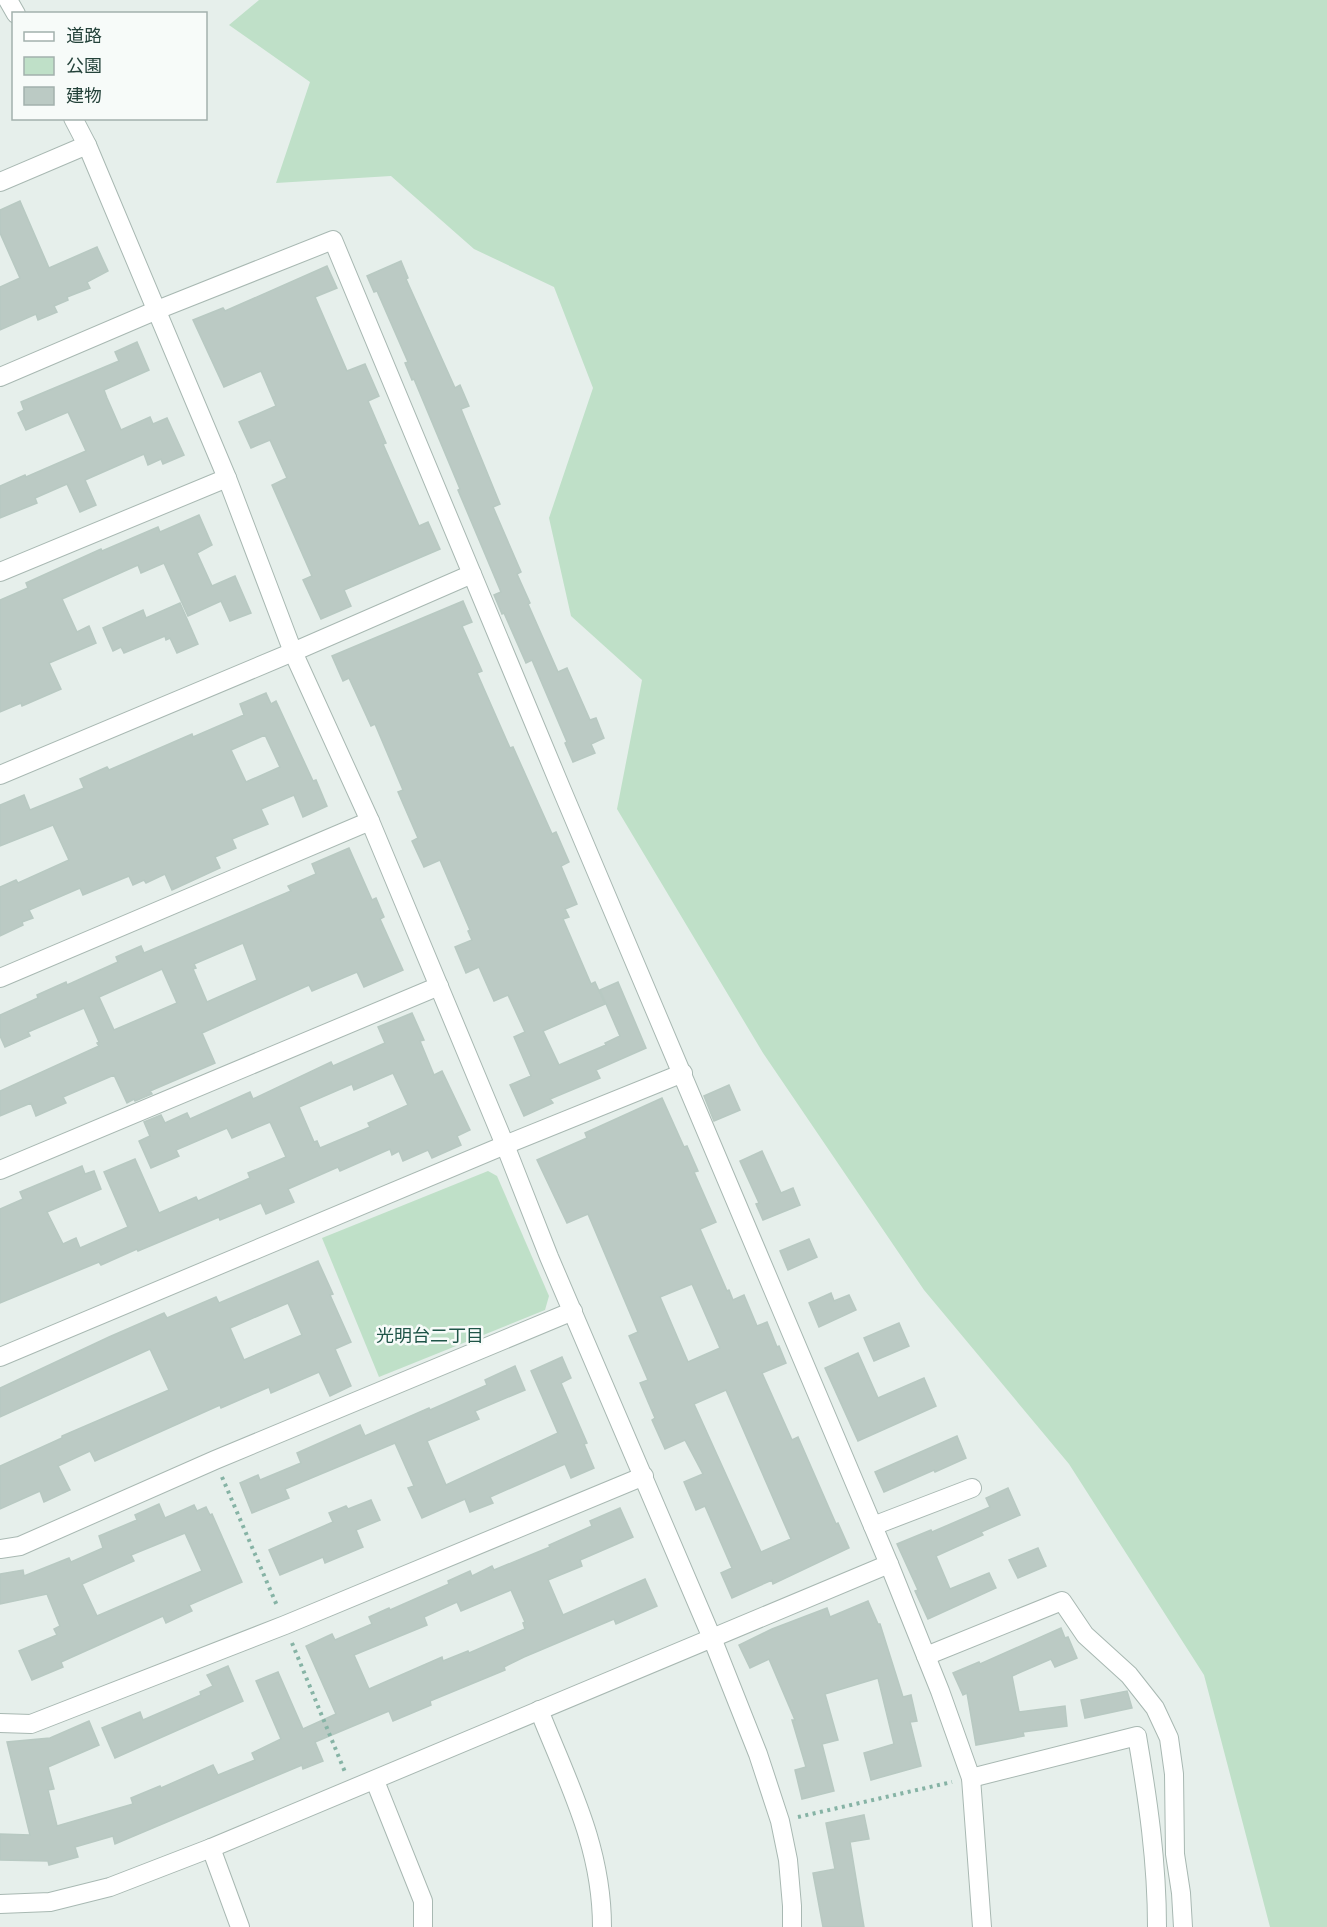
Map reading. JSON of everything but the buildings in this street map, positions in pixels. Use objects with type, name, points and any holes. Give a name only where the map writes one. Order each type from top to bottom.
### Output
[{"type":"street","points":[[74,120],[158,310],[227,478],[293,652],[370,821],[505,1145],[549,1257],[712,1638],[758,1754],[780,1821],[788,1860],[792,1927]]},
{"type":"street","points":[[0,182],[87,145]]},
{"type":"street","points":[[0,377],[158,310],[333,240],[926,1656],[970,1778],[982,1927]]},
{"type":"street","points":[[0,572],[227,478]]},
{"type":"street","points":[[0,776],[472,574]]},
{"type":"street","points":[[0,978],[370,821]]},
{"type":"street","points":[[0,1170],[439,986]]},
{"type":"street","points":[[0,1358],[505,1145],[682,1073]]},
{"type":"street","points":[[0,1549],[20,1546],[215,1460],[573,1311]]},
{"type":"street","points":[[0,1724],[31,1724],[285,1625],[644,1476]]},
{"type":"street","points":[[873,1526],[972,1488]]},
{"type":"street","points":[[0,1904],[50,1902],[110,1887],[352,1791],[889,1564]]},
{"type":"street","points":[[926,1656],[1062,1601],[1085,1635],[1129,1674],[1155,1708],[1169,1738],[1174,1774],[1175,1854],[1183,1927]]},
{"type":"street","points":[[539,1710],[586,1827],[597,1864],[602,1899],[602,1927]]},
{"type":"street","points":[[970,1778],[1137,1736],[1151,1821],[1157,1894],[1157,1927]]},
{"type":"street","points":[[375,1781],[423,1901],[423,1927]]},
{"type":"street","points":[[211,1848],[240,1927]]},
{"type":"path","points":[[215,1460],[352,1791]]},
{"type":"path","points":[[780,1821],[970,1778]]},
{"type":"green space","points":[[259,0],[1327,0],[1327,1927],[1270,1927],[1204,1675],[1069,1464],[924,1290],[763,1053],[617,809],[642,680],[571,616],[549,518],[593,388],[554,287],[474,249],[391,176],[276,183],[310,82],[229,25]]},
{"type":"green space","points":[[488,1171],[497,1176],[549,1296],[545,1310],[379,1377],[322,1238]]},
{"type":"district","name":"光明台二丁目","points":[[430,1336]]}]
